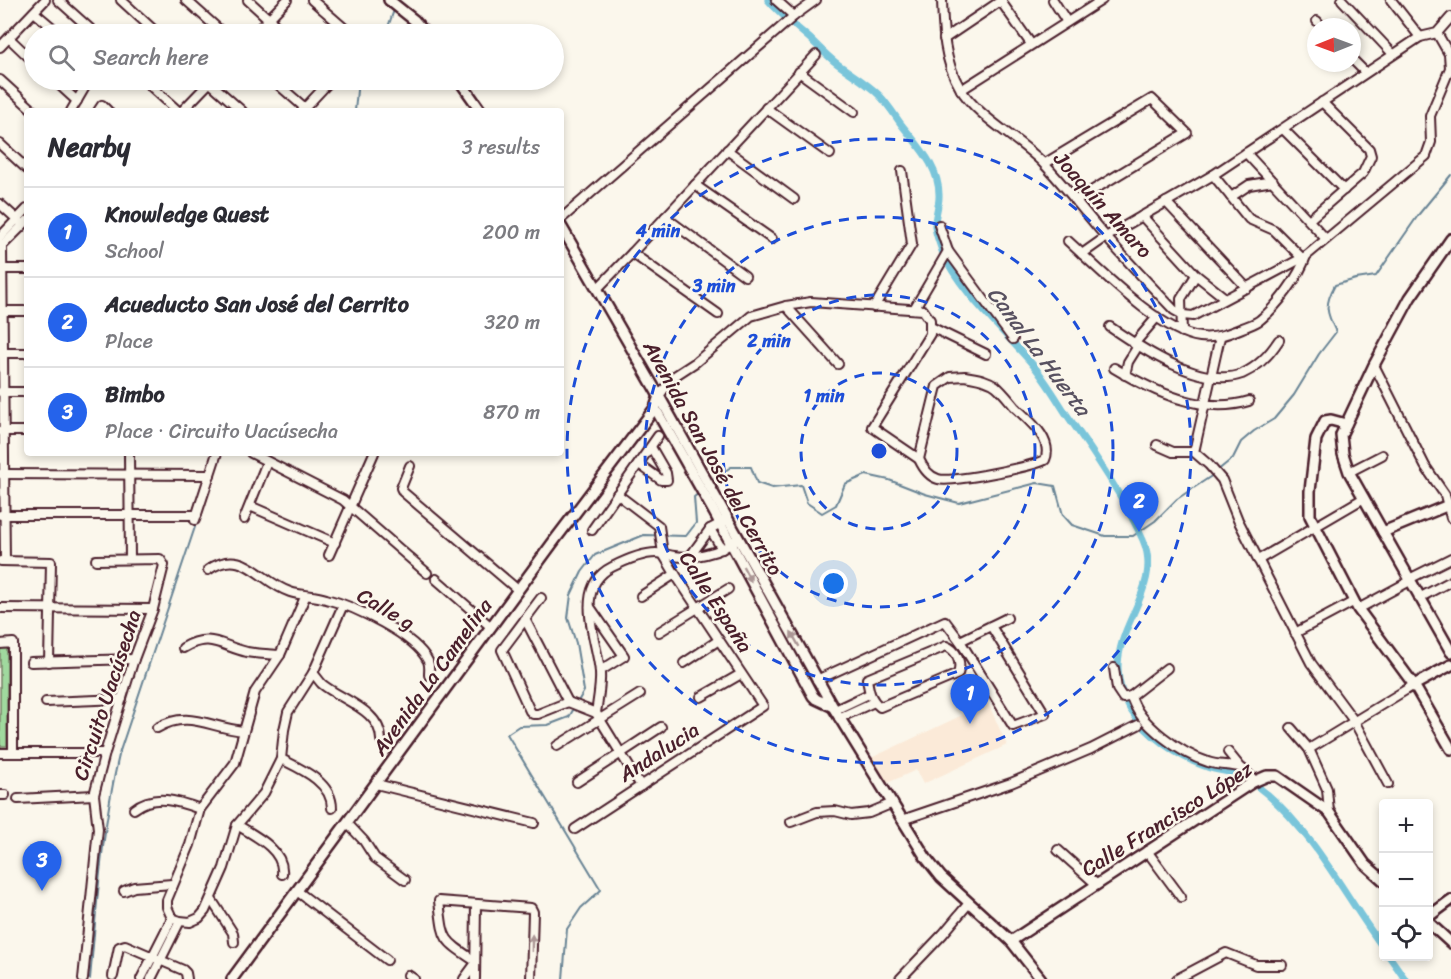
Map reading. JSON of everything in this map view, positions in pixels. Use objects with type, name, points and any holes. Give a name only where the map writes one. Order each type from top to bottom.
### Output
[{"type":"street","points":[[0,47],[45,0]]},
{"type":"street","points":[[58,0],[85,24]]},
{"type":"street","points":[[121,0],[147,24]]},
{"type":"street","points":[[186,0],[213,24]]},
{"type":"street","points":[[248,0],[274,24]]},
{"type":"street","points":[[264,24],[287,0]]},
{"type":"street","points":[[312,0],[340,24]]},
{"type":"street","points":[[391,0],[417,24]]},
{"type":"street","points":[[776,0],[790,20]]},
{"type":"street","points":[[564,216],[816,0]]},
{"type":"street","name":"Joaquín Amaro","points":[[942,0],[948,64],[961,90],[982,113],[1018,140],[1044,164],[1106,237],[1174,310],[1183,315]]},
{"type":"street","points":[[944,39],[1001,0],[1031,44]]},
{"type":"street","points":[[1053,0],[1067,22]]},
{"type":"street","points":[[961,90],[1102,0]]},
{"type":"street","points":[[1342,0],[1393,54]]},
{"type":"street","points":[[1391,0],[1420,37]]},
{"type":"street","points":[[34,12],[48,24]]},
{"type":"street","points":[[1082,254],[1106,237],[1214,175],[1420,37],[1437,33],[1451,17]]},
{"type":"street","points":[[1183,315],[1193,316],[1304,257],[1426,156],[1431,142],[1430,116],[1450,68],[1449,54],[1437,33]]},
{"type":"street","points":[[9,38],[24,52]]},
{"type":"street","points":[[598,288],[816,55]]},
{"type":"street","points":[[1361,68],[1365,72]]},
{"type":"street","points":[[799,72],[854,112]]},
{"type":"street","points":[[0,80],[31,108]]},
{"type":"street","points":[[65,90],[77,101]]},
{"type":"street","points":[[73,108],[84,90]]},
{"type":"street","points":[[156,90],[177,108]]},
{"type":"street","points":[[183,108],[200,90]]},
{"type":"street","points":[[220,90],[239,108]]},
{"type":"street","points":[[283,90],[302,108]]},
{"type":"street","points":[[306,108],[322,90]]},
{"type":"street","points":[[466,90],[479,108]]},
{"type":"street","points":[[1044,164],[1152,99],[1187,134],[1076,201]]},
{"type":"street","points":[[1310,219],[1363,173],[1371,156],[1369,149],[1323,102]]},
{"type":"street","points":[[766,108],[830,153]]},
{"type":"street","points":[[1283,129],[1344,190]]},
{"type":"street","points":[[0,144],[24,166]]},
{"type":"street","points":[[727,150],[794,199]]},
{"type":"street","points":[[1246,153],[1310,219],[1326,239]]},
{"type":"street","points":[[874,307],[912,244],[902,171]]},
{"type":"street","points":[[1214,175],[1249,219],[1274,230],[1304,257]]},
{"type":"street","points":[[1231,197],[1248,185],[1273,181]]},
{"type":"street","points":[[695,185],[772,239]]},
{"type":"street","points":[[1166,202],[1247,288]]},
{"type":"street","points":[[0,204],[22,222]]},
{"type":"street","points":[[1142,216],[1196,274],[1225,298]]},
{"type":"street","points":[[665,218],[745,276]]},
{"type":"street","points":[[0,237],[22,222]]},
{"type":"street","points":[[22,222],[1,245],[2,561],[51,562],[49,662]]},
{"type":"street","points":[[939,225],[948,252],[1013,339]]},
{"type":"street","name":"Avenida San José del Cerrito","points":[[564,231],[659,396],[701,481]]},
{"type":"street","points":[[1451,239],[1410,298],[1374,365],[1341,435],[1349,472],[1451,652]]},
{"type":"street","points":[[1068,241],[1133,299],[1157,317],[1182,332],[1200,337],[1220,337],[1260,321],[1302,270],[1304,257]]},
{"type":"street","points":[[914,309],[948,252]]},
{"type":"street","points":[[632,254],[718,314]]},
{"type":"street","points":[[1,269],[24,269]]},
{"type":"street","points":[[1182,332],[1181,299],[1196,274]]},
{"type":"street","points":[[659,396],[673,377],[696,362],[751,316],[811,302],[923,310],[931,327],[930,334],[872,427],[919,459],[923,468],[931,476],[940,480],[1036,465],[1045,460],[1048,454],[1040,433],[995,385],[974,378],[950,377],[937,386],[919,459]]},
{"type":"street","points":[[786,306],[838,364]]},
{"type":"street","points":[[2,311],[24,311]]},
{"type":"street","points":[[1125,375],[1136,345],[1157,317]]},
{"type":"street","points":[[931,327],[986,354]]},
{"type":"street","points":[[1110,327],[1136,345],[1187,371],[1210,377],[1241,374],[1267,358],[1279,340]]},
{"type":"street","points":[[1194,452],[1220,337]]},
{"type":"street","points":[[2,353],[24,353]]},
{"type":"street","points":[[1374,365],[1425,466],[1445,495],[1451,518]]},
{"type":"street","points":[[1114,368],[1178,399],[1204,405],[1234,406],[1249,401]]},
{"type":"street","points":[[2,392],[24,392]]},
{"type":"street","name":"Avenida La Camelina","points":[[232,979],[654,408],[659,396]]},
{"type":"street","name":"Avenida San José del Cerrito","points":[[654,408],[724,521],[730,544],[813,696],[836,712]]},
{"type":"street","points":[[1347,424],[1331,420],[1325,421],[1316,438],[1310,491],[1310,516],[1356,605],[1414,685],[1451,750]]},
{"type":"street","points":[[2,431],[24,431]]},
{"type":"street","points":[[592,531],[658,436]]},
{"type":"street","points":[[1157,446],[1173,452],[1194,452],[1222,480],[1238,520],[1311,663],[1354,721],[1388,784]]},
{"type":"street","points":[[639,464],[660,480],[667,480],[666,473],[651,447]]},
{"type":"street","points":[[1349,472],[1382,455]]},
{"type":"street","points":[[129,456],[130,559]]},
{"type":"street","points":[[2,515],[196,517],[216,456]]},
{"type":"street","points":[[256,456],[343,500],[427,573]]},
{"type":"street","points":[[329,555],[373,456]]},
{"type":"street","points":[[244,519],[267,462]]},
{"type":"street","points":[[410,466],[401,488],[403,492],[518,590]]},
{"type":"street","points":[[2,474],[210,475]]},
{"type":"street","points":[[1448,504],[1451,492]]},
{"type":"street","name":"Calle España","points":[[617,494],[657,523],[663,550],[675,574],[763,706]]},
{"type":"street","points":[[1258,560],[1364,498]]},
{"type":"street","points":[[1383,532],[1448,504]]},
{"type":"street","points":[[250,506],[334,543]]},
{"type":"street","name":"Calle España","points":[[691,555],[710,529],[724,521]]},
{"type":"street","points":[[710,529],[730,544]]},
{"type":"street","name":"Avenida San José del Cerrito","points":[[730,544],[926,858],[941,877],[1011,941],[1041,979]]},
{"type":"street","name":"Calle España","points":[[691,555],[730,544]]},
{"type":"street","points":[[598,716],[600,671],[591,627],[590,607],[591,593],[597,579],[610,568],[663,550],[675,557],[691,555]]},
{"type":"street","points":[[1295,633],[1451,558]]},
{"type":"street","name":"Circuito Uacúsecha","points":[[83,979],[98,829],[94,795],[134,660],[153,609],[164,565],[160,559],[96,560]]},
{"type":"street","name":"Calle g","points":[[208,570],[218,563],[241,562],[254,568],[286,591],[305,597],[324,598],[372,617],[405,637],[425,656],[429,664],[429,675]]},
{"type":"street","points":[[641,596],[675,574]]},
{"type":"street","points":[[436,579],[491,627]]},
{"type":"street","points":[[1419,598],[1451,581]]},
{"type":"street","points":[[660,632],[728,590]]},
{"type":"street","points":[[305,597],[280,655],[255,692],[235,763],[200,809],[190,845],[167,900],[167,907],[176,919],[190,922],[199,918],[211,899],[224,868],[237,825],[264,793],[281,759],[288,712],[313,673],[343,604]]},
{"type":"street","points":[[541,598],[502,650],[533,714],[570,702]]},
{"type":"street","points":[[590,607],[624,656],[600,671]]},
{"type":"street","points":[[0,608],[153,609]]},
{"type":"street","points":[[960,641],[1007,618]]},
{"type":"street","points":[[525,619],[570,702],[598,716],[641,786]]},
{"type":"street","points":[[817,680],[945,621],[1013,726],[1045,714],[991,626]]},
{"type":"street","points":[[183,648],[194,641],[207,640],[244,651],[280,655]]},
{"type":"street","points":[[684,663],[719,640]]},
{"type":"street","points":[[0,644],[13,644],[13,753]]},
{"type":"street","points":[[946,646],[950,647],[958,657],[960,668],[958,674],[880,707],[869,694],[867,679],[946,646]]},
{"type":"street","points":[[31,662],[134,660]]},
{"type":"street","points":[[1309,749],[1451,665]]},
{"type":"street","points":[[1114,668],[1117,689],[1127,697],[1150,726],[1186,753],[1209,763],[1241,768]]},
{"type":"street","points":[[1127,697],[1167,668]]},
{"type":"street","points":[[313,673],[322,684],[355,704],[375,721],[381,733],[381,740]]},
{"type":"street","points":[[702,698],[741,674]]},
{"type":"street","points":[[813,696],[821,697],[823,690]]},
{"type":"street","points":[[557,746],[598,716],[640,694]]},
{"type":"street","points":[[836,712],[869,694]]},
{"type":"street","points":[[46,702],[122,699]]},
{"type":"street","points":[[836,712],[874,702]]},
{"type":"street","name":"Andalucia","points":[[575,829],[763,706]]},
{"type":"street","points":[[157,728],[181,718],[194,719],[228,730],[244,731]]},
{"type":"street","points":[[902,820],[1011,783],[1091,749],[1138,725]]},
{"type":"street","points":[[577,782],[661,727]]},
{"type":"street","points":[[1291,728],[1309,749],[1328,789],[1329,812]]},
{"type":"street","points":[[1227,752],[1253,782]]},
{"type":"street","points":[[0,753],[105,753]]},
{"type":"street","points":[[281,759],[315,777],[330,798],[332,808]]},
{"type":"street","name":"Calle Francisco López","points":[[1011,941],[1253,782],[1267,776],[1276,776],[1329,812],[1365,864],[1379,877]]},
{"type":"street","points":[[376,784],[534,823]]},
{"type":"street","points":[[18,799],[94,795]]},
{"type":"street","points":[[134,808],[143,802],[166,800],[200,809]]},
{"type":"street","points":[[791,822],[816,812],[835,810],[851,814],[869,813],[892,803]]},
{"type":"street","points":[[347,823],[364,841],[375,858],[405,880]]},
{"type":"street","points":[[237,825],[268,846],[282,864],[282,874]]},
{"type":"street","points":[[1058,850],[1096,884]]},
{"type":"street","points":[[1147,851],[1181,897]]},
{"type":"street","points":[[124,891],[134,887],[172,884]]},
{"type":"street","points":[[297,891],[387,960]]},
{"type":"street","points":[[211,899],[233,933],[234,942]]},
{"type":"street","points":[[1433,916],[1451,900]]},
{"type":"street","points":[[475,963],[448,943],[443,934],[439,901],[531,908],[533,912],[531,979]]},
{"type":"street","points":[[900,979],[969,903]]},
{"type":"street","points":[[474,978],[476,904]]},
{"type":"street","points":[[141,979],[176,919]]},
{"type":"street","points":[[1433,925],[1451,943]]},
{"type":"street","points":[[113,976],[119,947],[124,945],[183,970],[187,979]]},
{"type":"street","points":[[1177,979],[1226,953],[1256,965],[1282,966]]},
{"type":"street","points":[[151,979],[155,958]]},
{"type":"street","points":[[464,979],[475,963]]},
{"type":"shaded area","points":[[988,703],[1007,745],[923,784],[916,770],[883,785],[871,758]]},
{"type":"green space","points":[[0,647],[7,647],[7,746],[0,746]]},
{"type":"waterway","name":"Canal La Huerta","points":[[768,0],[831,59],[879,95],[921,149],[936,176],[939,197],[935,227],[949,266],[983,311],[1042,377],[1127,508],[1143,540],[1148,561],[1146,581],[1130,620],[1118,661],[1120,684],[1130,709],[1145,728],[1174,751],[1196,763],[1242,776],[1267,794],[1285,811],[1316,848],[1379,942]]},
{"type":"waterway","points":[[389,24],[394,10]]},
{"type":"waterway","points":[[355,108],[357,90]]},
{"type":"waterway","points":[[1217,471],[1233,458],[1241,442],[1274,419],[1294,395],[1319,354],[1336,332],[1328,308],[1329,298],[1335,285],[1376,276],[1419,214],[1451,175]]},
{"type":"waterway","points":[[711,480],[731,467],[751,467],[757,483],[772,488],[801,485],[807,503],[822,513],[836,505],[845,484],[866,475],[889,480],[925,494],[959,503],[1037,483],[1055,486],[1063,515],[1072,525],[1105,536],[1133,536],[1155,521],[1177,499],[1213,475]]},
{"type":"waterway","points":[[563,979],[567,929],[581,908],[601,890],[507,734],[519,726],[548,725],[569,717],[584,691],[576,643],[568,618],[571,595],[582,572],[595,555],[644,535],[686,536],[696,523],[694,497],[699,493]]},
{"type":"waterway","points":[[90,979],[104,836],[120,751],[195,527]]},
{"type":"waterway","name":"Canal La Huerta","points":[[1392,961],[1405,979]]},
{"type":"place","name":"Acueducto San José del Cerrito","points":[[1139,532]]},
{"type":"place","name":"Knowledge Quest","points":[[970,724]]},
{"type":"place","name":"Bimbo","points":[[42,891]]}]
